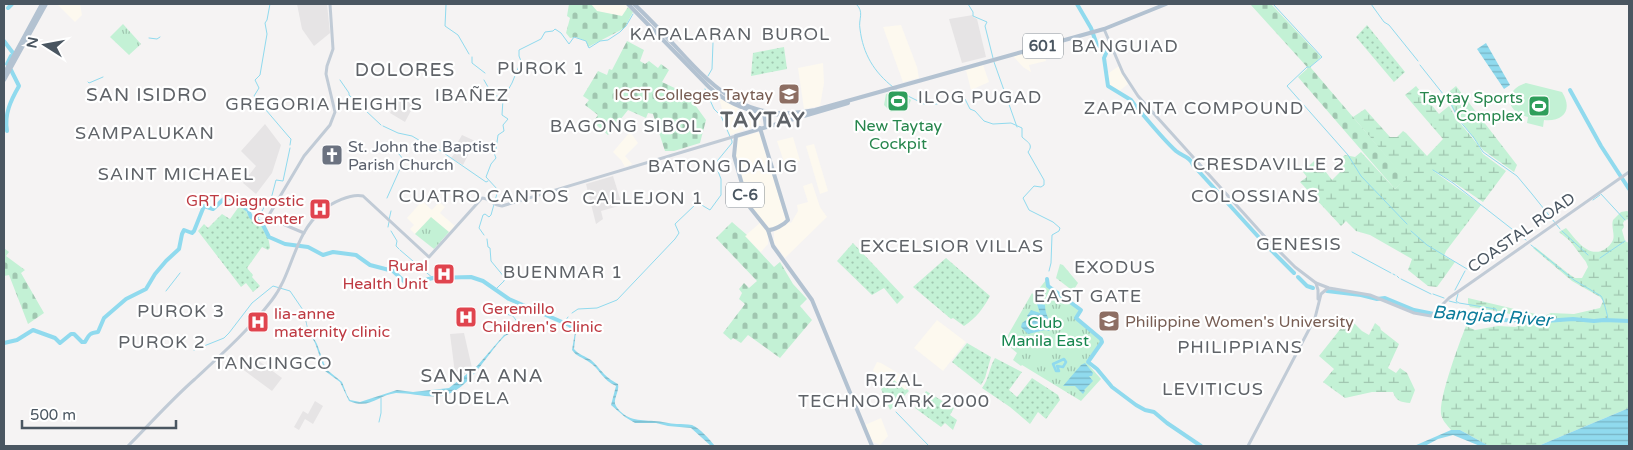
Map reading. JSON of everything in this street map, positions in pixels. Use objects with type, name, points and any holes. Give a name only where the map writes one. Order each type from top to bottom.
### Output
[{"type":"main road","points":[[4,74],[42,4]]},
{"type":"main road","points":[[4,80],[46,4]]},
{"type":"main road","points":[[304,233],[269,218],[269,215],[304,156],[330,124],[335,112],[326,74],[333,49],[330,4]]},
{"type":"main road","points":[[628,4],[638,11],[713,91],[728,101],[740,107],[764,112],[783,114],[805,113]]},
{"type":"main road","points":[[634,4],[638,11]]},
{"type":"main road","name":"601","points":[[760,128],[805,113],[1104,29],[1166,4]]},
{"type":"main road","points":[[1104,29],[1123,73],[1138,96],[1266,238],[1295,267],[1316,283],[1329,288]]},
{"type":"main road","name":"601","points":[[805,113],[839,106],[871,95]]},
{"type":"main road","points":[[764,112],[766,127]]},
{"type":"main road","points":[[128,446],[188,385],[235,342],[271,302],[280,288],[304,233],[322,211],[354,195],[363,196],[429,257],[481,199],[485,198],[494,205],[502,206],[760,128]]},
{"type":"main road","name":"C-6","points":[[760,128],[788,220],[771,230]]},
{"type":"main road","name":"C-6","points":[[732,137],[734,160],[748,204],[771,230],[770,237],[773,246],[812,300],[872,446]]},
{"type":"main road","name":"COASTAL ROAD","points":[[1329,288],[1370,295],[1414,313],[1431,316],[1449,298],[1629,172]]},
{"type":"main road","points":[[1316,283],[1318,304]]},
{"type":"main road","points":[[1248,446],[1312,324],[1321,294],[1326,288],[1329,288]]},
{"type":"shaded area","points":[[57,4],[80,4],[82,15],[75,22]]},
{"type":"shaded area","points":[[297,4],[327,4],[330,33],[314,46],[302,29]]},
{"type":"shaded area","points":[[591,4],[625,4],[628,7],[622,16],[597,11]]},
{"type":"shaded area","points":[[973,15],[977,19],[986,57],[962,63],[949,19]]},
{"type":"shaded area","points":[[901,25],[917,67],[919,78],[903,82],[883,27]]},
{"type":"shaded area","points":[[1043,49],[1046,61],[1029,65],[1031,72],[1023,67],[1013,56]]},
{"type":"shaded area","points":[[823,63],[824,83],[820,106],[804,109],[798,68]]},
{"type":"shaded area","points":[[983,65],[989,82],[971,90],[966,70]]},
{"type":"shaded area","points":[[1119,66],[1128,84],[1118,92],[1108,86],[1106,75]]},
{"type":"shaded area","points":[[399,97],[414,105],[405,122],[390,113]]},
{"type":"shaded area","points":[[719,98],[738,108],[738,122],[750,120],[751,114],[759,118],[761,124],[730,135],[725,124]]},
{"type":"shaded area","points":[[265,124],[281,145],[272,173],[256,194],[243,183],[256,166],[241,151]]},
{"type":"shaded area","points":[[630,132],[638,143],[625,156],[632,164],[625,167],[613,152]]},
{"type":"shaded area","points":[[759,132],[786,220],[770,230],[749,204],[734,153],[738,138]]},
{"type":"shaded area","points":[[462,135],[475,141],[463,165],[451,158],[454,154],[452,152]]},
{"type":"shaded area","points":[[793,137],[800,161],[785,165],[777,141]]},
{"type":"shaded area","points":[[814,144],[828,191],[820,194],[806,146]]},
{"type":"shaded area","points":[[613,176],[622,205],[601,211],[603,219],[596,224],[586,184]]},
{"type":"shaded area","points":[[812,183],[820,207],[827,217],[785,258],[774,243],[774,232],[788,222],[791,223],[798,211],[797,205],[808,202],[803,186]]},
{"type":"shaded area","points":[[422,201],[432,210],[439,202],[445,207],[440,213],[455,226],[449,232],[419,230],[415,234],[410,229],[414,225],[407,218]]},
{"type":"shaded area","points":[[761,222],[768,232],[768,244],[761,252],[745,236]]},
{"type":"shaded area","points":[[937,320],[966,342],[943,371],[914,348]]},
{"type":"shaded area","points":[[464,333],[472,368],[456,381],[450,334]]},
{"type":"shaded area","points":[[251,355],[282,378],[272,391],[241,368]]},
{"type":"shaded area","points":[[877,362],[910,380],[905,386],[906,391],[888,375],[878,382],[873,370]]},
{"type":"shaded area","points":[[315,401],[323,406],[313,424],[305,419],[299,430],[294,427],[303,411],[308,414]]},
{"type":"shaded area","points":[[881,418],[888,436],[880,445],[873,442],[865,425]]},
{"type":"green space","points":[[569,4],[591,4],[597,11],[622,16],[628,7],[633,12],[625,27],[588,47],[586,41],[576,37],[570,38],[566,33],[570,18],[567,16]]},
{"type":"green space","points":[[1250,4],[1271,4],[1321,57],[1311,68],[1406,179],[1395,189],[1298,77],[1308,68]]},
{"type":"green space","points":[[123,24],[141,44],[129,55],[110,37]]},
{"type":"green space","points":[[1367,25],[1405,72],[1394,82],[1356,37]]},
{"type":"green space","points":[[627,41],[644,50],[640,61],[645,64],[649,61],[658,68],[661,64],[669,70],[662,82],[683,92],[690,98],[706,120],[700,143],[674,151],[665,151],[653,114],[648,113],[646,118],[628,110],[608,135],[593,122],[598,115],[585,105],[589,100],[583,96],[598,71],[607,75],[609,69],[612,70]]},
{"type":"green space","points":[[784,47],[787,69],[751,76],[753,53]]},
{"type":"green space","name":"Taytay Sports Complex","points":[[1526,83],[1562,92],[1567,104],[1565,113],[1557,119],[1544,120],[1543,127],[1527,123],[1528,117],[1515,111],[1510,101],[1513,91]]},
{"type":"green space","points":[[1416,86],[1439,114],[1449,106],[1483,154],[1506,171],[1483,202],[1432,170],[1481,205],[1446,251],[1444,256],[1455,262],[1437,287],[1428,286],[1408,270],[1412,259],[1370,235],[1356,231],[1346,221],[1341,226],[1300,182],[1307,177],[1303,172],[1316,159],[1332,180],[1341,171],[1336,163],[1345,155],[1355,157],[1361,152],[1395,189],[1405,179],[1353,117],[1365,109],[1390,137],[1397,137],[1403,131],[1427,156],[1443,139],[1405,95]]},
{"type":"green space","points":[[1456,86],[1517,165],[1514,172],[1483,150],[1457,116],[1445,95]]},
{"type":"green space","name":"New Taytay Cockpit","points":[[895,91],[911,100],[907,109],[891,112],[884,105],[886,94]]},
{"type":"green space","points":[[240,205],[250,217],[263,226],[270,245],[268,250],[262,247],[247,268],[260,286],[253,292],[246,283],[241,287],[198,231],[204,224],[208,228],[222,214],[230,219]]},
{"type":"green space","points":[[1621,212],[1629,212],[1629,219],[1623,223],[1624,227],[1622,230],[1625,241],[1629,243],[1629,408],[1538,446],[1489,446],[1460,430],[1451,430],[1441,414],[1441,406],[1450,370],[1466,326],[1475,330],[1498,326],[1516,327],[1521,324],[1523,318],[1503,312],[1470,307],[1468,298],[1544,316],[1551,313],[1574,314],[1600,308],[1603,301],[1600,297],[1572,281],[1533,248],[1535,247],[1575,278],[1582,278],[1588,267],[1586,262],[1570,241],[1559,232],[1566,228],[1586,249],[1596,252],[1601,251],[1608,247],[1613,240],[1613,220]]},
{"type":"green space","points":[[431,217],[449,232],[434,249],[415,234]]},
{"type":"green space","points":[[732,222],[747,235],[745,236],[774,267],[780,262],[793,284],[807,299],[800,306],[812,320],[780,358],[748,335],[741,343],[733,338],[731,340],[723,333],[745,304],[739,299],[742,293],[739,289],[744,283],[749,288],[757,281],[716,238]]},
{"type":"green space","points":[[853,243],[904,297],[897,304],[884,288],[872,295],[837,261]]},
{"type":"green space","points":[[4,248],[9,252],[6,256],[25,270],[21,273],[44,313],[28,324],[9,275],[4,276]]},
{"type":"green space","points":[[946,258],[990,296],[979,313],[964,326],[953,318],[951,319],[913,287]]},
{"type":"green space","points":[[1060,264],[1078,283],[1073,291],[1056,278]]},
{"type":"green space","name":"Club Manila East","points":[[1046,280],[1048,287],[1079,309],[1075,319],[1100,339],[1100,342],[1086,362],[1101,379],[1081,401],[1013,360],[1017,353],[1004,342],[1032,293],[1034,295]]},
{"type":"green space","points":[[1349,318],[1369,335],[1375,323],[1399,344],[1388,368],[1396,373],[1400,368],[1407,373],[1415,390],[1410,403],[1398,400],[1393,392],[1372,392],[1345,398],[1323,382],[1334,369],[1319,356]]},
{"type":"green space","points":[[967,343],[991,357],[981,385],[952,362]]},
{"type":"green space","points":[[995,358],[1022,372],[1009,390],[1017,397],[1032,378],[1058,395],[1060,400],[1046,419],[1038,412],[1030,424],[1010,407],[982,388]]},
{"type":"green space","points":[[894,380],[905,390],[909,391],[890,410],[881,389]]},
{"type":"green space","points":[[926,391],[954,408],[950,415],[957,420],[953,430],[945,423],[941,427],[915,408]]},
{"type":"water","points":[[1486,43],[1510,85],[1504,89],[1477,49]]},
{"type":"water","points":[[1037,304],[1045,305],[1051,329],[1049,331],[1045,330],[1028,334],[1021,327],[1022,323],[1026,320],[1033,320],[1027,316],[1031,310],[1040,313]]},
{"type":"water","points":[[303,309],[308,328],[317,344],[326,369],[342,382],[350,400],[360,402],[397,390],[413,392],[449,388],[477,366],[504,335],[515,330],[505,336],[461,387],[452,392],[442,396],[396,393],[363,404],[349,401],[340,382],[325,371],[315,343],[307,328]]},
{"type":"water","points":[[573,328],[576,331],[574,349],[591,360],[606,376],[618,384],[615,404],[624,415],[638,420],[692,425],[702,432],[715,446],[711,446],[691,428],[656,423],[635,423],[625,417],[611,405],[616,386],[607,381],[593,365],[572,350],[575,332]]},
{"type":"water","points":[[1085,363],[1093,373],[1092,376],[1089,376],[1093,381],[1084,390],[1083,394],[1075,386],[1063,386],[1081,365]]},
{"type":"water","points":[[1629,408],[1629,446],[1538,446]]},
{"type":"water","points":[[1451,430],[1460,430],[1489,446],[1480,446],[1453,435],[1438,439],[1425,446],[1414,446]]},
{"type":"waterway","points":[[8,8],[12,4]]},
{"type":"waterway","points":[[270,4],[265,23],[267,34],[260,75],[255,80],[259,88],[254,96],[291,139],[290,145]]},
{"type":"waterway","name":"ILOG PUGAD","points":[[856,4],[861,13],[860,29],[870,62],[893,87]]},
{"type":"waterway","name":"ILOG PUGAD","points":[[968,4],[973,12],[973,16],[987,22],[985,26],[993,58]]},
{"type":"waterway","name":"Bangiad River","points":[[1077,4],[1091,28],[1097,45],[1108,49],[1104,58],[1108,86],[1131,100],[1137,108]]},
{"type":"waterway","points":[[1273,4],[1322,57],[1310,67]]},
{"type":"waterway","points":[[1371,4],[1418,61]]},
{"type":"waterway","points":[[446,5],[445,26],[458,35],[469,54]]},
{"type":"waterway","points":[[484,235],[479,228],[483,215],[485,214],[489,217],[491,215],[498,190],[486,177],[491,164],[496,158],[494,153],[498,135],[504,131],[503,125],[508,119],[502,115],[503,99],[521,61],[519,50],[541,39],[545,32],[555,29],[561,33],[569,44],[574,37],[586,41],[589,48],[600,41],[608,40],[620,32],[633,14]]},
{"type":"waterway","points":[[149,38],[157,39],[160,37]]},
{"type":"waterway","points":[[4,41],[13,53]]},
{"type":"waterway","points":[[708,76],[712,69],[713,43]]},
{"type":"waterway","points":[[7,64],[11,56]]},
{"type":"waterway","points":[[472,57],[472,63],[485,73]]},
{"type":"waterway","name":"ILOG PUGAD","points":[[994,62],[1017,127]]},
{"type":"waterway","points":[[1420,65],[1451,104],[1459,120],[1483,152],[1517,176],[1560,229]]},
{"type":"waterway","points":[[1309,67],[1287,86],[1348,155],[1361,176],[1407,224]]},
{"type":"waterway","points":[[7,131],[7,113],[19,86],[11,70]]},
{"type":"waterway","points":[[88,82],[103,77]]},
{"type":"waterway","points":[[340,80],[349,95],[381,125]]},
{"type":"waterway","points":[[484,80],[492,94],[502,98]]},
{"type":"waterway","points":[[572,313],[578,309],[597,308],[617,300],[675,239],[679,233],[675,224],[696,204],[700,204],[710,210],[721,195],[721,179],[716,166],[718,160],[732,141],[721,116],[714,109],[705,89]]},
{"type":"waterway","name":"ILOG PUGAD","points":[[896,90],[924,104],[937,104],[952,96],[960,96],[965,99],[970,109],[975,111],[984,121],[993,124],[1011,123],[1022,128],[1022,137],[1030,145],[1028,152],[1044,180],[1044,185],[1041,187],[1034,186],[1023,198],[1029,210],[1053,222],[1060,228],[1059,231],[1052,235],[1049,271]]},
{"type":"waterway","points":[[1570,90],[1601,146],[1629,189]]},
{"type":"waterway","name":"Bangiad River","points":[[1139,110],[1178,153],[1190,160],[1264,243],[1294,273]]},
{"type":"waterway","points":[[383,126],[398,133],[412,136],[434,149],[438,149],[486,182],[488,181]]},
{"type":"waterway","points":[[268,202],[271,199],[276,180],[283,181],[290,148]]},
{"type":"waterway","points":[[387,198],[404,160],[398,153],[389,149]]},
{"type":"waterway","points":[[1433,170],[1453,183],[1526,240]]},
{"type":"waterway","points":[[1601,194],[1625,220]]},
{"type":"waterway","points":[[1593,200],[1600,195]]},
{"type":"waterway","points":[[4,343],[17,340],[33,330],[55,338],[60,343],[71,334],[85,342],[90,335],[98,332],[104,318],[126,299],[146,289],[155,274],[179,249],[184,230],[192,233],[194,231],[204,206],[213,209],[226,197],[229,197],[248,210],[251,217],[262,223],[269,237],[285,244],[308,247],[323,255],[333,252],[356,255],[370,265],[393,271],[408,285],[433,278],[471,277],[483,281],[509,299],[569,325],[575,332]]},
{"type":"waterway","points":[[257,220],[266,204]]},
{"type":"waterway","points":[[389,220],[391,211]]},
{"type":"waterway","points":[[388,227],[389,222]]},
{"type":"waterway","points":[[391,231],[397,241],[396,246],[399,249]]},
{"type":"waterway","points":[[1411,231],[1427,245],[1467,269]]},
{"type":"waterway","points":[[1562,231],[1588,255]]},
{"type":"waterway","points":[[487,239],[491,261],[505,278],[496,289]]},
{"type":"waterway","points":[[1600,258],[1625,241]]},
{"type":"waterway","points":[[1531,245],[1574,280],[1601,296],[1608,320]]},
{"type":"waterway","points":[[400,250],[420,267]]},
{"type":"waterway","points":[[1352,252],[1391,273]]},
{"type":"waterway","points":[[422,269],[433,278]]},
{"type":"waterway","points":[[1455,290],[1465,271]]},
{"type":"waterway","points":[[166,291],[180,273]]},
{"type":"waterway","name":"Bangiad River","points":[[1298,277],[1307,286],[1313,288]]},
{"type":"waterway","name":"ILOG PUGAD","points":[[1047,279],[1048,286],[1081,310],[1076,318],[1101,339],[1102,342],[1088,362],[1097,369],[1112,387],[1136,405],[1154,412],[1201,446]]},
{"type":"waterway","points":[[1401,279],[1431,294]]},
{"type":"waterway","points":[[194,350],[224,338],[252,303],[273,286],[290,291],[303,310]]},
{"type":"waterway","name":"Bangiad River","points":[[1327,291],[1377,299],[1385,298],[1414,310],[1439,315],[1474,316],[1498,320],[1545,321],[1573,319],[1629,321]]},
{"type":"waterway","points":[[1433,294],[1444,298]]},
{"type":"waterway","points":[[1458,294],[1456,301],[1459,303],[1496,309],[1498,320]]},
{"type":"waterway","points":[[1449,301],[1457,303]]},
{"type":"waterway","points":[[514,309],[521,304]]},
{"type":"waterway","points":[[490,309],[513,316]]},
{"type":"waterway","points":[[514,312],[513,316],[518,323],[514,331]]},
{"type":"waterway","points":[[564,323],[568,317]]},
{"type":"waterway","points":[[1064,359],[1066,362],[1063,367],[1057,366],[1059,371],[1056,371],[1053,364],[1064,359]]},
{"type":"waterway","points":[[379,422],[381,398]]},
{"type":"waterway","points":[[896,412],[929,446]]},
{"type":"place","name":"ICCT Colleges Taytay","points":[[789,94]]},
{"type":"place","name":"New Taytay Cockpit","points":[[898,101]]},
{"type":"place","name":"Taytay Sports Complex","points":[[1539,106]]},
{"type":"place","name":"St. John the Baptist Parish Church","points":[[332,155]]},
{"type":"place","name":"GRT Diagnostic Center","points":[[320,209]]},
{"type":"place","name":"Rural Health Unit","points":[[444,274]]},
{"type":"place","name":"Geremillo Children's Clinic","points":[[466,317]]},
{"type":"place","name":"Philippine Women's University","points":[[1109,321]]},
{"type":"place","name":"lia-anne maternity clinic","points":[[258,322]]},
{"type":"district","name":"KAPALARAN","points":[[691,34]]},
{"type":"district","name":"BUROL","points":[[796,34]]},
{"type":"district","name":"BANGUIAD","points":[[1125,46]]},
{"type":"district","name":"PUROK 1","points":[[541,68]]},
{"type":"district","name":"DOLORES","points":[[405,69]]},
{"type":"district","name":"SAN ISIDRO","points":[[147,94]]},
{"type":"district","name":"IBAÑEZ","points":[[472,95]]},
{"type":"district","name":"ILOG PUGAD","points":[[980,97]]},
{"type":"district","name":"GREGORIA HEIGHTS","points":[[324,104]]},
{"type":"district","name":"ZAPANTA COMPOUND","points":[[1194,108]]},
{"type":"district","name":"TAYTAY","points":[[763,120]]},
{"type":"district","name":"BAGONG SIBOL","points":[[626,126]]},
{"type":"district","name":"SAMPALUKAN","points":[[145,133]]},
{"type":"district","name":"CRESDAVILLE 2","points":[[1269,164]]},
{"type":"district","name":"BATONG DALIG","points":[[723,166]]},
{"type":"district","name":"SAINT MICHAEL","points":[[176,174]]},
{"type":"district","name":"CUATRO CANTOS","points":[[484,196]]},
{"type":"district","name":"COLOSSIANS","points":[[1255,196]]},
{"type":"district","name":"CALLEJON 1","points":[[643,198]]},
{"type":"district","name":"GENESIS","points":[[1299,244]]},
{"type":"district","name":"EXCELSIOR VILLAS","points":[[952,246]]},
{"type":"district","name":"EXODUS","points":[[1115,267]]},
{"type":"district","name":"BUENMAR 1","points":[[563,272]]},
{"type":"district","name":"EAST GATE","points":[[1088,296]]},
{"type":"district","name":"PUROK 3","points":[[181,311]]},
{"type":"district","name":"PUROK 2","points":[[162,342]]},
{"type":"district","name":"PHILIPPIANS","points":[[1240,347]]},
{"type":"district","name":"TANCINGCO","points":[[273,363]]},
{"type":"district","name":"SANTA ANA","points":[[482,375]]},
{"type":"district","name":"LEVITICUS","points":[[1213,389]]},
{"type":"district","name":"RIZAL TECHNOPARK 2000","points":[[894,390]]},
{"type":"district","name":"TUDELA","points":[[471,398]]}]
